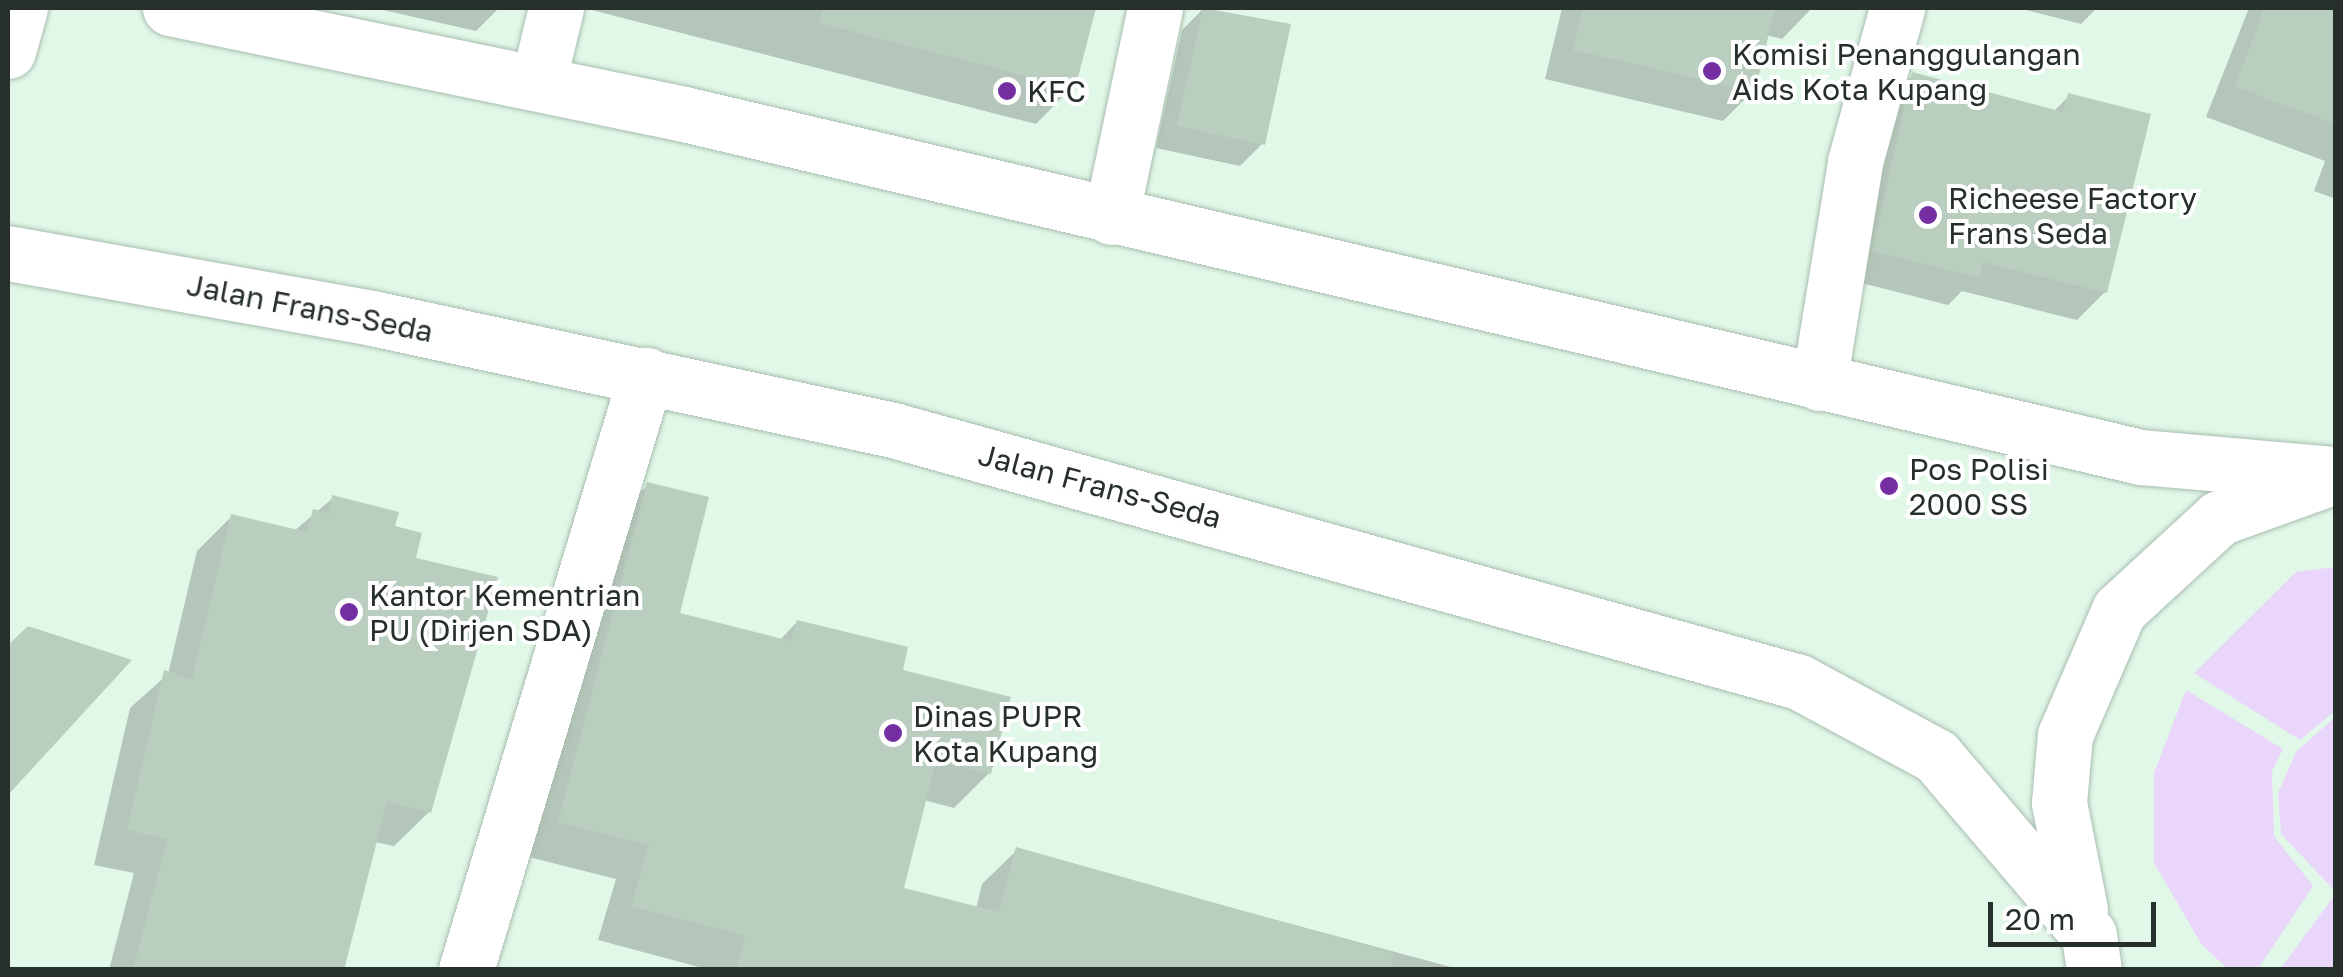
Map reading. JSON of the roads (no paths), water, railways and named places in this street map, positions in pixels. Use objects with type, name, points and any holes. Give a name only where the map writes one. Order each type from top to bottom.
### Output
[{"type":"main road","points":[[8,52],[20,8]]},
{"type":"main road","points":[[170,8],[538,82],[2141,457],[2336,476]]},
{"type":"main road","points":[[538,82],[556,8]]},
{"type":"main road","points":[[1111,217],[1155,8]]},
{"type":"main road","points":[[1819,383],[1855,162],[1897,8]]},
{"type":"main road","name":"Jalan Frans-Seda","points":[[8,253],[646,375],[1070,476],[1799,682],[1936,756],[2098,958]]},
{"type":"main road","points":[[466,970],[646,375]]},
{"type":"main road","points":[[2098,958],[2067,871],[2059,802],[2065,735],[2086,670],[2120,610],[2165,559],[2220,518],[2336,476]]},
{"type":"place","name":"Komisi Penanggulangan Aids Kota Kupang","points":[[1712,71]]},
{"type":"place","name":"KFC","points":[[1007,91]]},
{"type":"place","name":"Richeese Factory Frans Seda","points":[[1928,215]]},
{"type":"place","name":"Pos Polisi 2000 SS","points":[[1889,486]]},
{"type":"place","name":"Kantor Kementrian PU (Dirjen SDA)","points":[[349,612]]},
{"type":"place","name":"Dinas PUPR Kota Kupang","points":[[893,733]]}]
